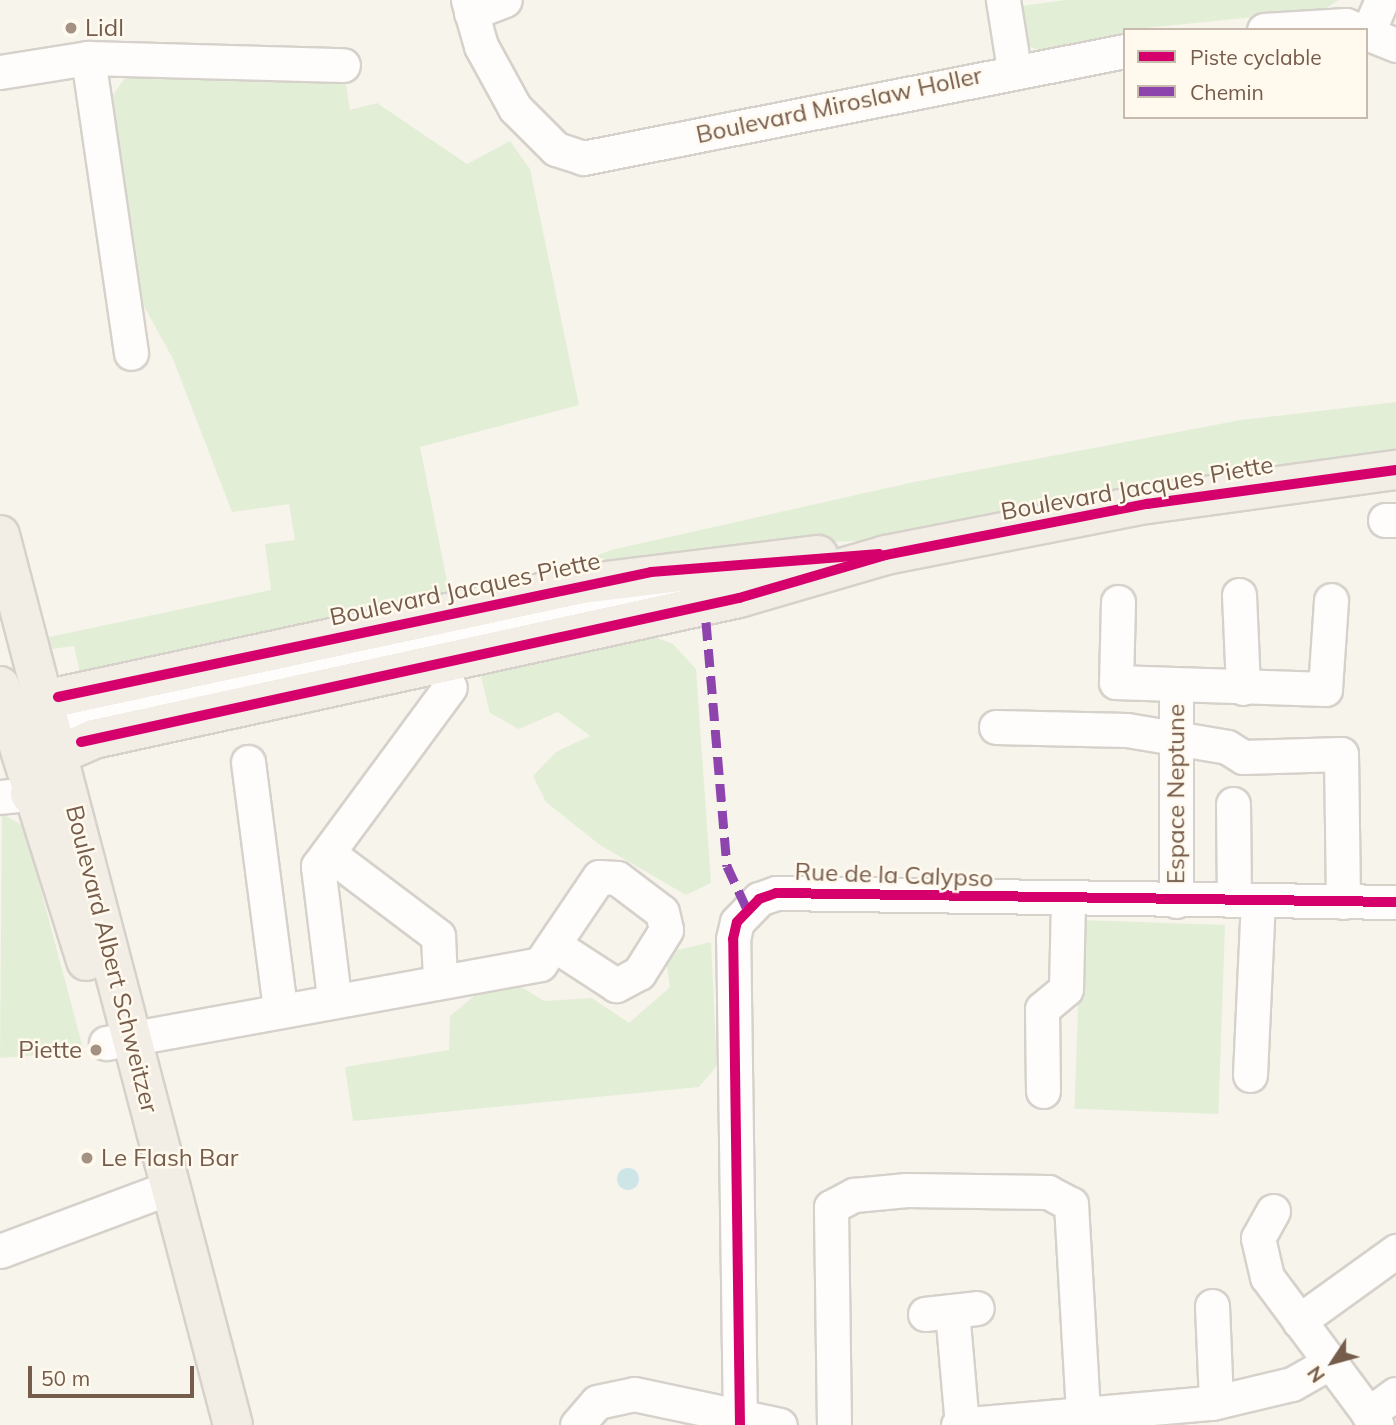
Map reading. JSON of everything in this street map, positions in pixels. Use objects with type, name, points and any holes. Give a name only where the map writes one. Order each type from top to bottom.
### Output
[{"type":"main road","name":"Boulevard Jacques Piette","points":[[26,724],[582,584],[805,566],[886,555],[1147,504],[1396,470]]},
{"type":"main road","name":"Boulevard Albert Schweitzer","points":[[0,535],[26,724],[73,911],[118,1040],[159,1191],[233,1425]]},
{"type":"main road","name":"Boulevard Jacques Piette","points":[[26,724],[94,739],[739,598],[805,566]]},
{"type":"main road","points":[[0,600],[26,724]]},
{"type":"main road","name":"Boulevard Albert Schweitzer","points":[[26,724],[106,938],[118,1040]]},
{"type":"main road","name":"Boulevard Albert Schweitzer","points":[[159,1191],[207,1425]]},
{"type":"street","points":[[470,6],[505,0]]},
{"type":"street","points":[[1003,0],[1014,69]]},
{"type":"street","points":[[1382,0],[1382,38]]},
{"type":"street","name":"Boulevard Miroslaw Holler","points":[[470,6],[506,95],[556,149],[599,158],[1014,69],[1123,51]]},
{"type":"street","points":[[1287,28],[1334,24],[1348,28]]},
{"type":"street","points":[[88,58],[131,354]]},
{"type":"street","points":[[0,72],[88,58],[343,65]]},
{"type":"street","points":[[26,724],[805,566]]},
{"type":"street","points":[[1239,595],[1244,688]]},
{"type":"street","points":[[1118,602],[1116,682],[1176,687],[1325,690],[1331,600]]},
{"type":"street","points":[[334,997],[316,879],[328,853],[450,687]]},
{"type":"street","name":"Espace Neptune","points":[[1176,687],[1176,901]]},
{"type":"street","points":[[996,727],[1127,730],[1177,742],[1227,747],[1243,757],[1341,754],[1343,902]]},
{"type":"street","points":[[248,762],[280,1009]]},
{"type":"street","points":[[1233,804],[1246,901],[1250,1075]]},
{"type":"street","points":[[328,853],[438,936],[440,979]]},
{"type":"street","name":"Rue de la Calypso","points":[[740,1421],[737,922],[759,899],[776,893],[1068,901],[1396,902]]},
{"type":"street","points":[[1043,1091],[1042,1009],[1066,989],[1068,901]]},
{"type":"street","points":[[118,1040],[334,997],[540,964],[556,946]]},
{"type":"street","points":[[834,1425],[831,1207],[854,1195],[907,1190],[1048,1192],[1071,1204],[1083,1414]]},
{"type":"street","points":[[0,1251],[159,1191]]},
{"type":"street","points":[[1273,1210],[1258,1238],[1258,1257],[1299,1321],[1372,1419],[1396,1394]]},
{"type":"street","points":[[1299,1321],[1396,1251]]},
{"type":"street","points":[[1195,1411],[1212,1306]]},
{"type":"street","points":[[951,1311],[960,1425],[1083,1414],[1195,1411],[1293,1384],[1329,1363]]},
{"type":"street","points":[[577,1425],[597,1402],[634,1394],[740,1421],[780,1425]]},
{"type":"green space","points":[[1065,0],[1339,0],[1323,10],[1123,28],[1123,36],[1038,50],[1026,45],[1015,7]]},
{"type":"green space","points":[[127,75],[345,78],[350,110],[377,103],[467,164],[510,141],[530,169],[579,405],[420,447],[450,596],[81,677],[74,646],[52,649],[49,637],[271,590],[265,544],[295,540],[289,504],[232,512],[173,359],[134,288],[110,99]]},
{"type":"green space","points":[[1396,402],[1396,455],[890,539],[710,549],[565,568],[611,550],[914,482],[1241,420]]},
{"type":"green space","points":[[652,636],[673,644],[696,669],[711,883],[686,895],[600,845],[546,802],[533,776],[556,752],[590,736],[558,712],[519,729],[490,713],[480,673]]},
{"type":"green space","points":[[2,814],[24,826],[84,1052],[0,1058]]},
{"type":"green space","points":[[1081,920],[1225,925],[1218,1114],[1074,1109]]},
{"type":"green space","points":[[711,942],[717,1066],[699,1087],[353,1121],[345,1067],[449,1050],[450,1016],[485,987],[512,981],[544,1001],[592,998],[629,1023],[670,987],[665,953]]},
{"type":"water","points":[[628,1168],[638,1175],[639,1179],[632,1189],[628,1190],[618,1183],[617,1179],[624,1169]]},
{"type":"marked path","points":[[706,622],[727,866],[747,909]]},
{"type":"cycle path","points":[[81,742],[739,598],[886,555],[1147,504],[1396,470]]},
{"type":"cycle path","points":[[58,697],[651,572],[879,554]]},
{"type":"cycle path","points":[[740,1425],[733,939],[737,922],[759,899],[776,893],[1396,902]]},
{"type":"place","name":"Lidl","points":[[71,28]]},
{"type":"place","name":"Piette","points":[[96,1050]]},
{"type":"place","name":"Le Flash Bar","points":[[87,1158]]}]
